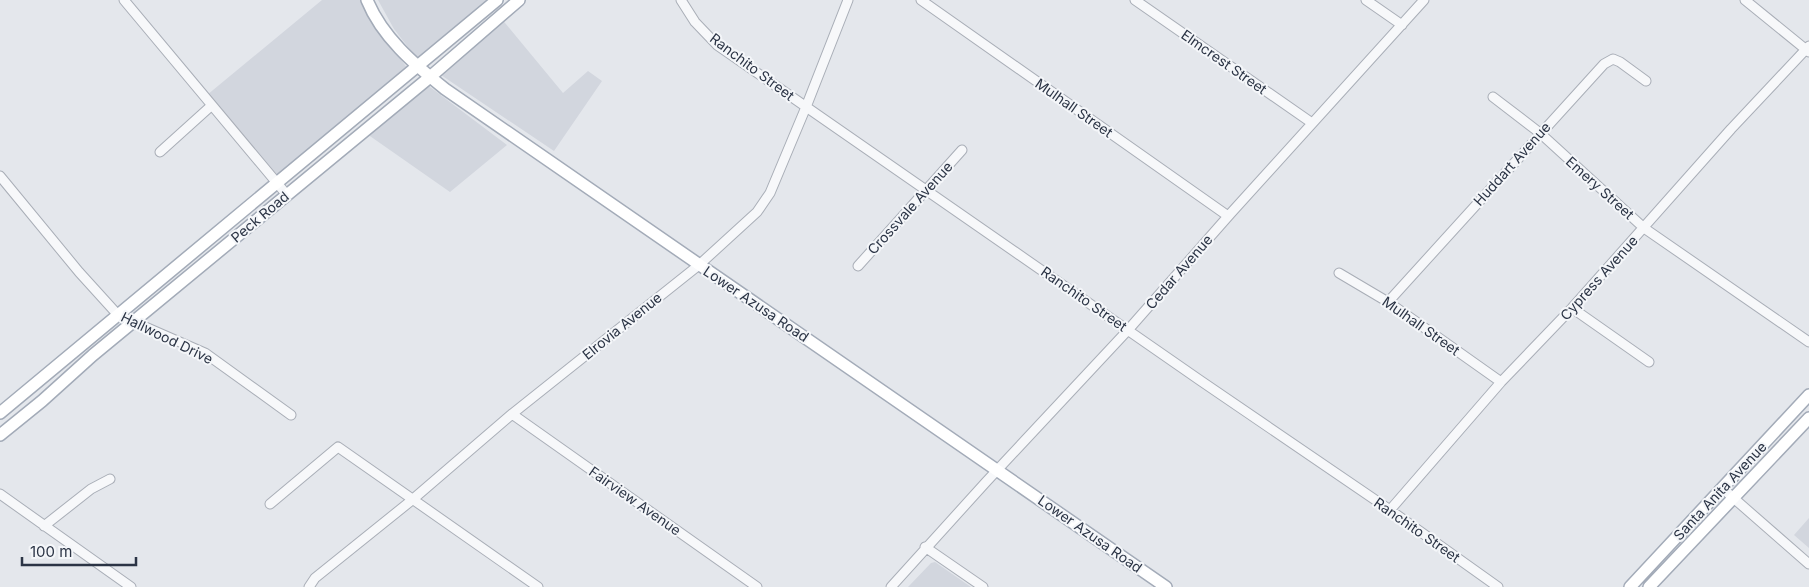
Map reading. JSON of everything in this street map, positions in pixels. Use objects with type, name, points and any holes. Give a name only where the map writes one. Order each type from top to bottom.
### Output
[{"type":"main road","name":"Lower Azusa Road","points":[[367,0],[390,38],[417,68],[488,120],[1166,587]]},
{"type":"main road","name":"Peck Road","points":[[0,413],[498,0]]},
{"type":"main road","name":"Peck Road","points":[[0,435],[42,401],[93,355],[430,77],[519,0]]},
{"type":"main road","name":"Santa Anita Avenue","points":[[1630,587],[1809,394]]},
{"type":"main road","name":"Santa Anita Avenue","points":[[1649,587],[1809,418]]},
{"type":"street","points":[[124,0],[287,195]]},
{"type":"street","name":"Ranchito Street","points":[[681,0],[696,22],[717,45],[1390,510],[1498,587]]},
{"type":"street","name":"Elrovia Avenue","points":[[309,587],[315,578],[412,500],[512,414],[699,265],[757,212],[770,192],[848,0]]},
{"type":"street","name":"Mulhall Street","points":[[920,0],[1228,216]]},
{"type":"street","name":"Elmcrest Street","points":[[1135,0],[1312,123]]},
{"type":"street","points":[[1366,0],[1402,24]]},
{"type":"street","name":"Cedar Avenue","points":[[891,587],[925,547],[1128,330],[1228,216],[1424,0]]},
{"type":"street","points":[[1745,0],[1808,49]]},
{"type":"street","name":"Cypress Avenue","points":[[1390,510],[1501,382],[1572,308],[1731,129],[1808,49]]},
{"type":"street","name":"Huddart Avenue","points":[[1388,302],[1604,64],[1614,59],[1646,81]]},
{"type":"street","name":"Emery Street","points":[[1493,97],[1540,133],[1644,228],[1809,342]]},
{"type":"street","points":[[160,152],[211,106]]},
{"type":"street","name":"Crossvale Avenue","points":[[858,266],[962,150]]},
{"type":"street","name":"Hallwood Drive","points":[[0,176],[79,272],[118,315],[205,353],[291,414]]},
{"type":"street","name":"Mulhall Street","points":[[1339,273],[1388,302],[1501,382]]},
{"type":"street","points":[[1572,308],[1649,362]]},
{"type":"street","name":"Fairview Avenue","points":[[512,414],[757,587]]},
{"type":"street","points":[[270,504],[338,448],[538,587]]},
{"type":"street","points":[[44,526],[91,489],[110,479]]},
{"type":"street","points":[[1722,488],[1809,564]]},
{"type":"street","points":[[0,494],[131,587]]},
{"type":"street","points":[[925,547],[983,587]]},
{"type":"shaded area","points":[[322,0],[363,0],[374,24],[408,69],[277,180],[207,95]]},
{"type":"shaded area","points":[[378,0],[492,0],[418,60],[394,29]]},
{"type":"shaded area","points":[[501,18],[563,93],[588,71],[602,81],[554,151],[438,73]]},
{"type":"shaded area","points":[[426,84],[507,145],[450,192],[367,134]]},
{"type":"shaded area","points":[[1809,518],[1809,548],[1794,535]]},
{"type":"shaded area","points":[[935,562],[971,587],[908,587],[931,563]]}]
